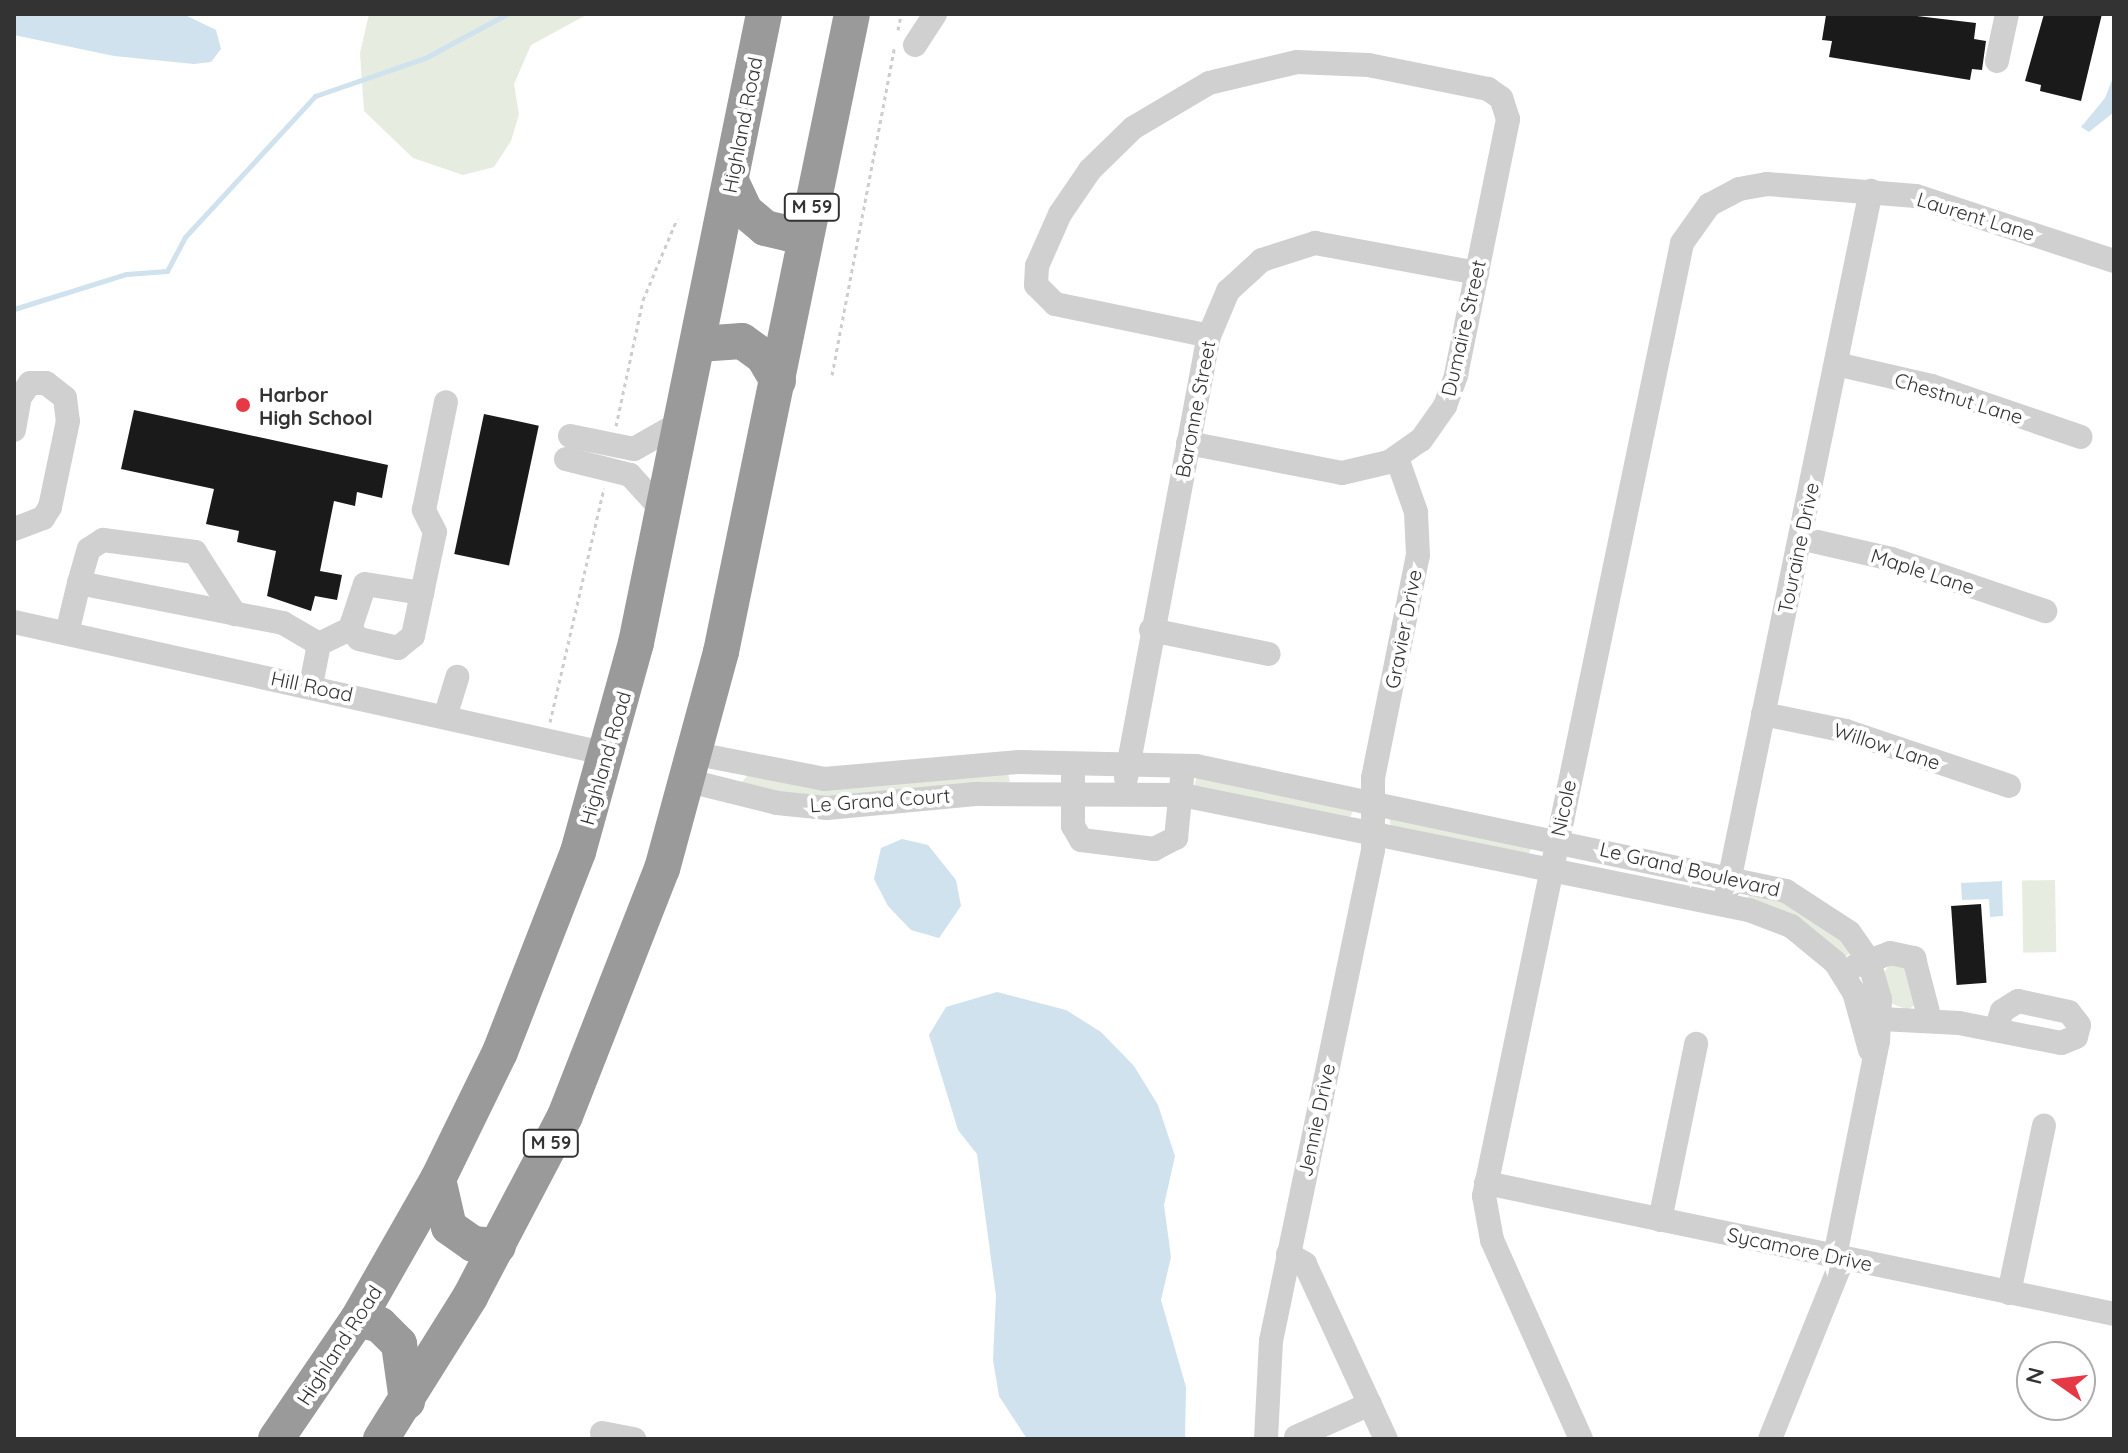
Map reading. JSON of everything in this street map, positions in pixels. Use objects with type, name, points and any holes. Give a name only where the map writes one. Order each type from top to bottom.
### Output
[{"type":"highway","name":"Highland Road","points":[[276,1439],[358,1319],[438,1179],[554,919],[608,754],[664,512],[764,14]]},
{"type":"highway","name":"M 59","points":[[381,1439],[407,1401],[498,1246],[597,1043],[693,767],[778,381],[852,14]]},
{"type":"highway","points":[[731,181],[745,211],[765,228],[787,233],[808,226]]},
{"type":"highway","points":[[698,344],[742,341],[763,356],[778,381]]},
{"type":"highway","points":[[438,1179],[449,1227],[473,1244],[498,1246]]},
{"type":"highway","points":[[358,1319],[380,1325],[399,1344],[407,1401]]},
{"type":"street","points":[[915,45],[935,14]]},
{"type":"street","points":[[1997,61],[2007,14]]},
{"type":"street","name":"Dumaire Street","points":[[1188,443],[1331,473],[1397,458],[1421,440],[1445,406],[1477,273],[1507,110],[1488,89],[1368,65],[1316,61],[1227,77],[1150,116],[1106,153],[1069,199],[1037,266],[1036,285],[1061,306],[1209,336]]},
{"type":"street","name":"Laurent Lane","points":[[1739,189],[1767,184],[1871,191],[1946,204],[2114,261]]},
{"type":"street","name":"Nicole","points":[[1581,1439],[1488,1231],[1486,1183],[1677,257],[1697,217],[1739,189]]},
{"type":"street","name":"Touraine Drive","points":[[1724,905],[1871,191]]},
{"type":"street","name":"Baronne Street","points":[[1126,792],[1126,762],[1151,630],[1209,336],[1223,299],[1243,274],[1292,247],[1344,245],[1477,273]]},
{"type":"street","name":"Chestnut Lane","points":[[1836,364],[1912,380],[2081,437]]},
{"type":"street","points":[[14,430],[20,397],[30,383],[46,383],[65,398],[68,421],[50,507],[43,518],[14,529]]},
{"type":"street","points":[[350,629],[359,639],[406,644],[422,593],[435,532],[424,510],[446,402]]},
{"type":"street","points":[[664,512],[630,475],[568,447],[634,449],[683,421]]},
{"type":"street","name":"Gravier Drive","points":[[1373,801],[1418,555],[1416,512],[1397,458]]},
{"type":"street","name":"Maple Lane","points":[[1800,538],[1892,559],[2045,611]]},
{"type":"street","points":[[67,633],[89,549],[103,540],[195,552],[235,614]]},
{"type":"street","points":[[79,583],[283,623],[319,644]]},
{"type":"street","points":[[319,644],[350,629],[365,584],[422,593]]},
{"type":"street","name":"Hill Road","points":[[14,622],[446,714],[608,754]]},
{"type":"street","points":[[1151,630],[1269,654]]},
{"type":"street","points":[[311,685],[319,644]]},
{"type":"street","points":[[446,714],[457,677]]},
{"type":"street","name":"Willow Lane","points":[[1763,714],[1846,731],[2009,786]]},
{"type":"street","points":[[1019,762],[1019,793]]},
{"type":"street","name":"Le Grand Court","points":[[693,767],[824,779],[1019,762],[1183,764],[1373,801]]},
{"type":"street","points":[[1073,762],[1074,829],[1084,843],[1154,849],[1176,838],[1183,764]]},
{"type":"street","name":"Le Grand Court","points":[[693,767],[777,803],[827,808],[1019,793],[1126,792],[1182,795],[1373,832]]},
{"type":"street","name":"Le Grand Boulevard","points":[[1373,801],[1730,875],[1809,901],[1849,932],[1869,961],[1881,1019],[1839,1257],[1770,1439]]},
{"type":"street","name":"Jennie Drive","points":[[1266,1439],[1271,1341],[1373,832],[1373,801]]},
{"type":"street","name":"Le Grand Boulevard","points":[[1373,832],[1724,905],[1791,926],[1842,971],[1861,1008],[1871,1072]]},
{"type":"street","points":[[1842,971],[1896,952],[1914,958],[1930,1020]]},
{"type":"street","points":[[1881,1019],[1930,1020],[1996,1030]]},
{"type":"street","points":[[1660,1220],[1696,1044]]},
{"type":"street","points":[[2009,1293],[2044,1126]]},
{"type":"street","name":"Sycamore Drive","points":[[1486,1183],[2114,1314]]},
{"type":"street","points":[[1288,1254],[1305,1264],[1386,1439]]},
{"type":"street","points":[[1296,1437],[1370,1404]]},
{"type":"street","points":[[602,1433],[634,1439]]},
{"type":"path","points":[[832,375],[901,14]]},
{"type":"path","points":[[614,434],[643,300],[677,219]]},
{"type":"path","points":[[552,714],[605,483]]},
{"type":"shaded area","points":[[369,14],[588,14],[531,45],[514,84],[519,114],[511,141],[494,167],[463,175],[413,158],[364,111],[360,53]]},
{"type":"shaded area","points":[[1008,773],[1010,782],[810,800],[742,782],[748,775]]},
{"type":"shaded area","points":[[1197,776],[1353,811],[1350,817],[1194,786]]},
{"type":"shaded area","points":[[1389,818],[1532,848],[1528,854],[1391,827]]},
{"type":"shaded area","points":[[2055,880],[2056,952],[2023,953],[2022,881]]},
{"type":"shaded area","points":[[1753,888],[1822,919],[1851,953],[1845,957],[1747,899]]},
{"type":"shaded area","points":[[1904,963],[1916,1004],[1908,1010],[1890,1003],[1884,973],[1889,965]]},
{"type":"water","points":[[14,14],[183,14],[216,30],[221,49],[211,62],[194,64],[114,56],[14,35]]},
{"type":"water","points":[[2114,75],[2114,112],[2089,132],[2081,127],[2105,98]]},
{"type":"water","points":[[902,839],[928,845],[956,880],[961,906],[939,938],[911,930],[888,906],[874,879],[881,848]]},
{"type":"water","points":[[2002,881],[2003,916],[1990,917],[1989,899],[1962,900],[1961,883]]},
{"type":"water","points":[[997,992],[1066,1010],[1101,1032],[1134,1066],[1158,1105],[1175,1156],[1164,1205],[1171,1257],[1161,1300],[1186,1387],[1185,1439],[1027,1439],[999,1396],[993,1360],[996,1296],[977,1154],[958,1130],[929,1035],[946,1007]]},
{"type":"building","points":[[1900,14],[1976,23],[1974,39],[1986,41],[1982,70],[1972,69],[1970,80],[1829,57],[1832,41],[1822,40],[1826,15]]},
{"type":"building","points":[[2044,14],[2102,14],[2081,101],[2040,91],[2041,85],[2025,81]]},
{"type":"building","points":[[134,410],[388,465],[382,498],[357,492],[355,506],[334,501],[320,571],[342,575],[337,600],[315,596],[311,611],[267,596],[276,551],[237,542],[239,531],[206,524],[214,489],[121,469]]},
{"type":"building","points":[[484,414],[539,426],[509,566],[454,554]]},
{"type":"building","points":[[1981,904],[1987,983],[1957,985],[1951,906]]},
{"type":"waterway","points":[[14,309],[126,274],[167,271],[185,237],[315,96],[425,58],[507,14]]},
{"type":"place","name":"Harbor High School","points":[[243,405]]}]
